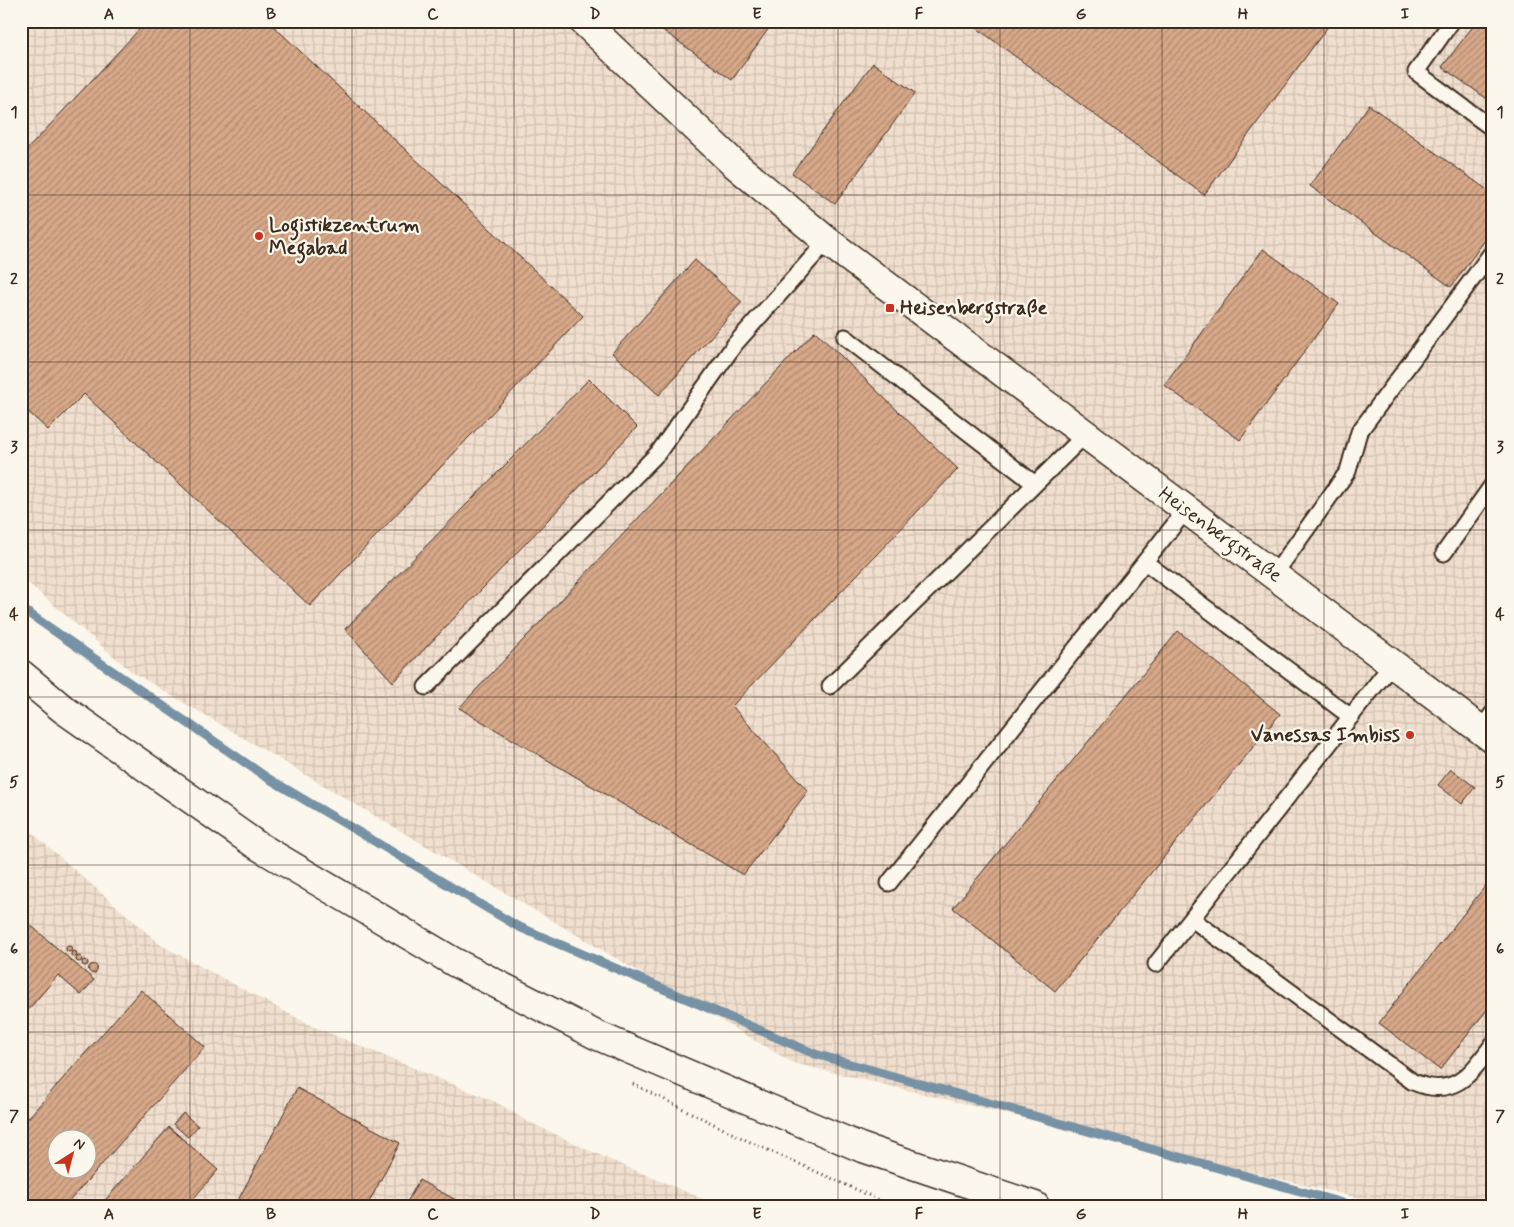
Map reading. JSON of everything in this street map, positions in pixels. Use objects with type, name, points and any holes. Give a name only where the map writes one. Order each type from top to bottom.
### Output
[{"type":"main road","name":"Heisenbergstraße","points":[[592,24],[731,161],[827,241],[1392,663],[1488,727]]},
{"type":"main road","points":[[21,674],[64,709],[255,844],[454,962],[596,1035],[860,1147],[1035,1206]]},
{"type":"lane","points":[[1452,21],[1416,72],[1493,129]]},
{"type":"lane","points":[[426,687],[658,453],[735,344],[827,241]]},
{"type":"lane","points":[[1274,575],[1348,471],[1359,432],[1493,251]]},
{"type":"lane","points":[[846,337],[1035,484]]},
{"type":"lane","points":[[830,686],[1085,435]]},
{"type":"lane","points":[[1444,553],[1493,484]]},
{"type":"lane","points":[[889,883],[1186,510]]},
{"type":"lane","points":[[1145,562],[1351,717]]},
{"type":"lane","points":[[1156,964],[1392,663]]},
{"type":"lane","points":[[1192,918],[1413,1082],[1429,1089],[1450,1088],[1465,1078],[1493,1044]]},
{"type":"shaded area","points":[[21,21],[1493,21],[1493,1206],[1393,1206],[793,1063],[132,672],[21,577]]},
{"type":"shaded area","points":[[21,823],[161,945],[312,1026],[496,1102],[527,1121],[608,1159],[720,1206],[21,1206]]},
{"type":"building","name":"Logistikzentrum Megabad","points":[[147,21],[268,21],[583,316],[310,606],[84,394],[48,430],[21,405],[21,156]]},
{"type":"building","points":[[650,21],[774,21],[732,80]]},
{"type":"building","points":[[967,21],[1332,21],[1204,195]]},
{"type":"building","points":[[1477,21],[1493,21],[1493,103],[1442,67]]},
{"type":"building","points":[[873,63],[915,93],[835,204],[792,173]]},
{"type":"building","points":[[1369,105],[1493,194],[1493,229],[1451,287],[1310,186]]},
{"type":"building","points":[[1263,249],[1339,304],[1240,440],[1164,385]]},
{"type":"building","points":[[695,260],[742,302],[659,395],[612,353]]},
{"type":"building","points":[[815,331],[958,469],[732,706],[808,791],[743,875],[459,708]]},
{"type":"building","points":[[589,379],[637,427],[393,682],[345,629]]},
{"type":"building","points":[[1178,631],[1280,714],[1055,991],[953,908]]},
{"type":"building","points":[[1451,769],[1475,787],[1462,804],[1438,785]]},
{"type":"building","points":[[1493,876],[1493,1002],[1440,1070],[1379,1023]]},
{"type":"building","points":[[21,917],[94,980],[81,995],[58,975],[21,1018]]},
{"type":"building","points":[[69,946],[72,949],[69,952],[66,949]]},
{"type":"building","points":[[74,951],[77,954],[74,957],[71,954]]},
{"type":"building","points":[[79,956],[82,959],[79,962],[76,959]]},
{"type":"building","points":[[85,960],[88,963],[85,966],[82,963]]},
{"type":"building","points":[[93,964],[98,969],[93,974],[88,969]]},
{"type":"building","points":[[141,990],[205,1047],[98,1169],[98,1130],[48,1130],[48,1180],[88,1180],[65,1206],[29,1206],[21,1199],[21,1126]]},
{"type":"building","points":[[297,1088],[400,1143],[367,1206],[235,1206]]},
{"type":"building","points":[[183,1113],[198,1126],[188,1137],[173,1124]]},
{"type":"building","points":[[169,1127],[218,1170],[187,1206],[100,1206]]},
{"type":"building","points":[[419,1180],[467,1206],[405,1206]]},
{"type":"waterway","points":[[21,608],[266,777],[517,926],[815,1054],[1353,1206]]},
{"type":"place","name":"Logistikzentrum Megabad","points":[[259,236]]},
{"type":"place","name":"Heisenbergstraße","points":[[890,308]]},
{"type":"place","name":"Vanessas Imbiss","points":[[1410,735]]}]
